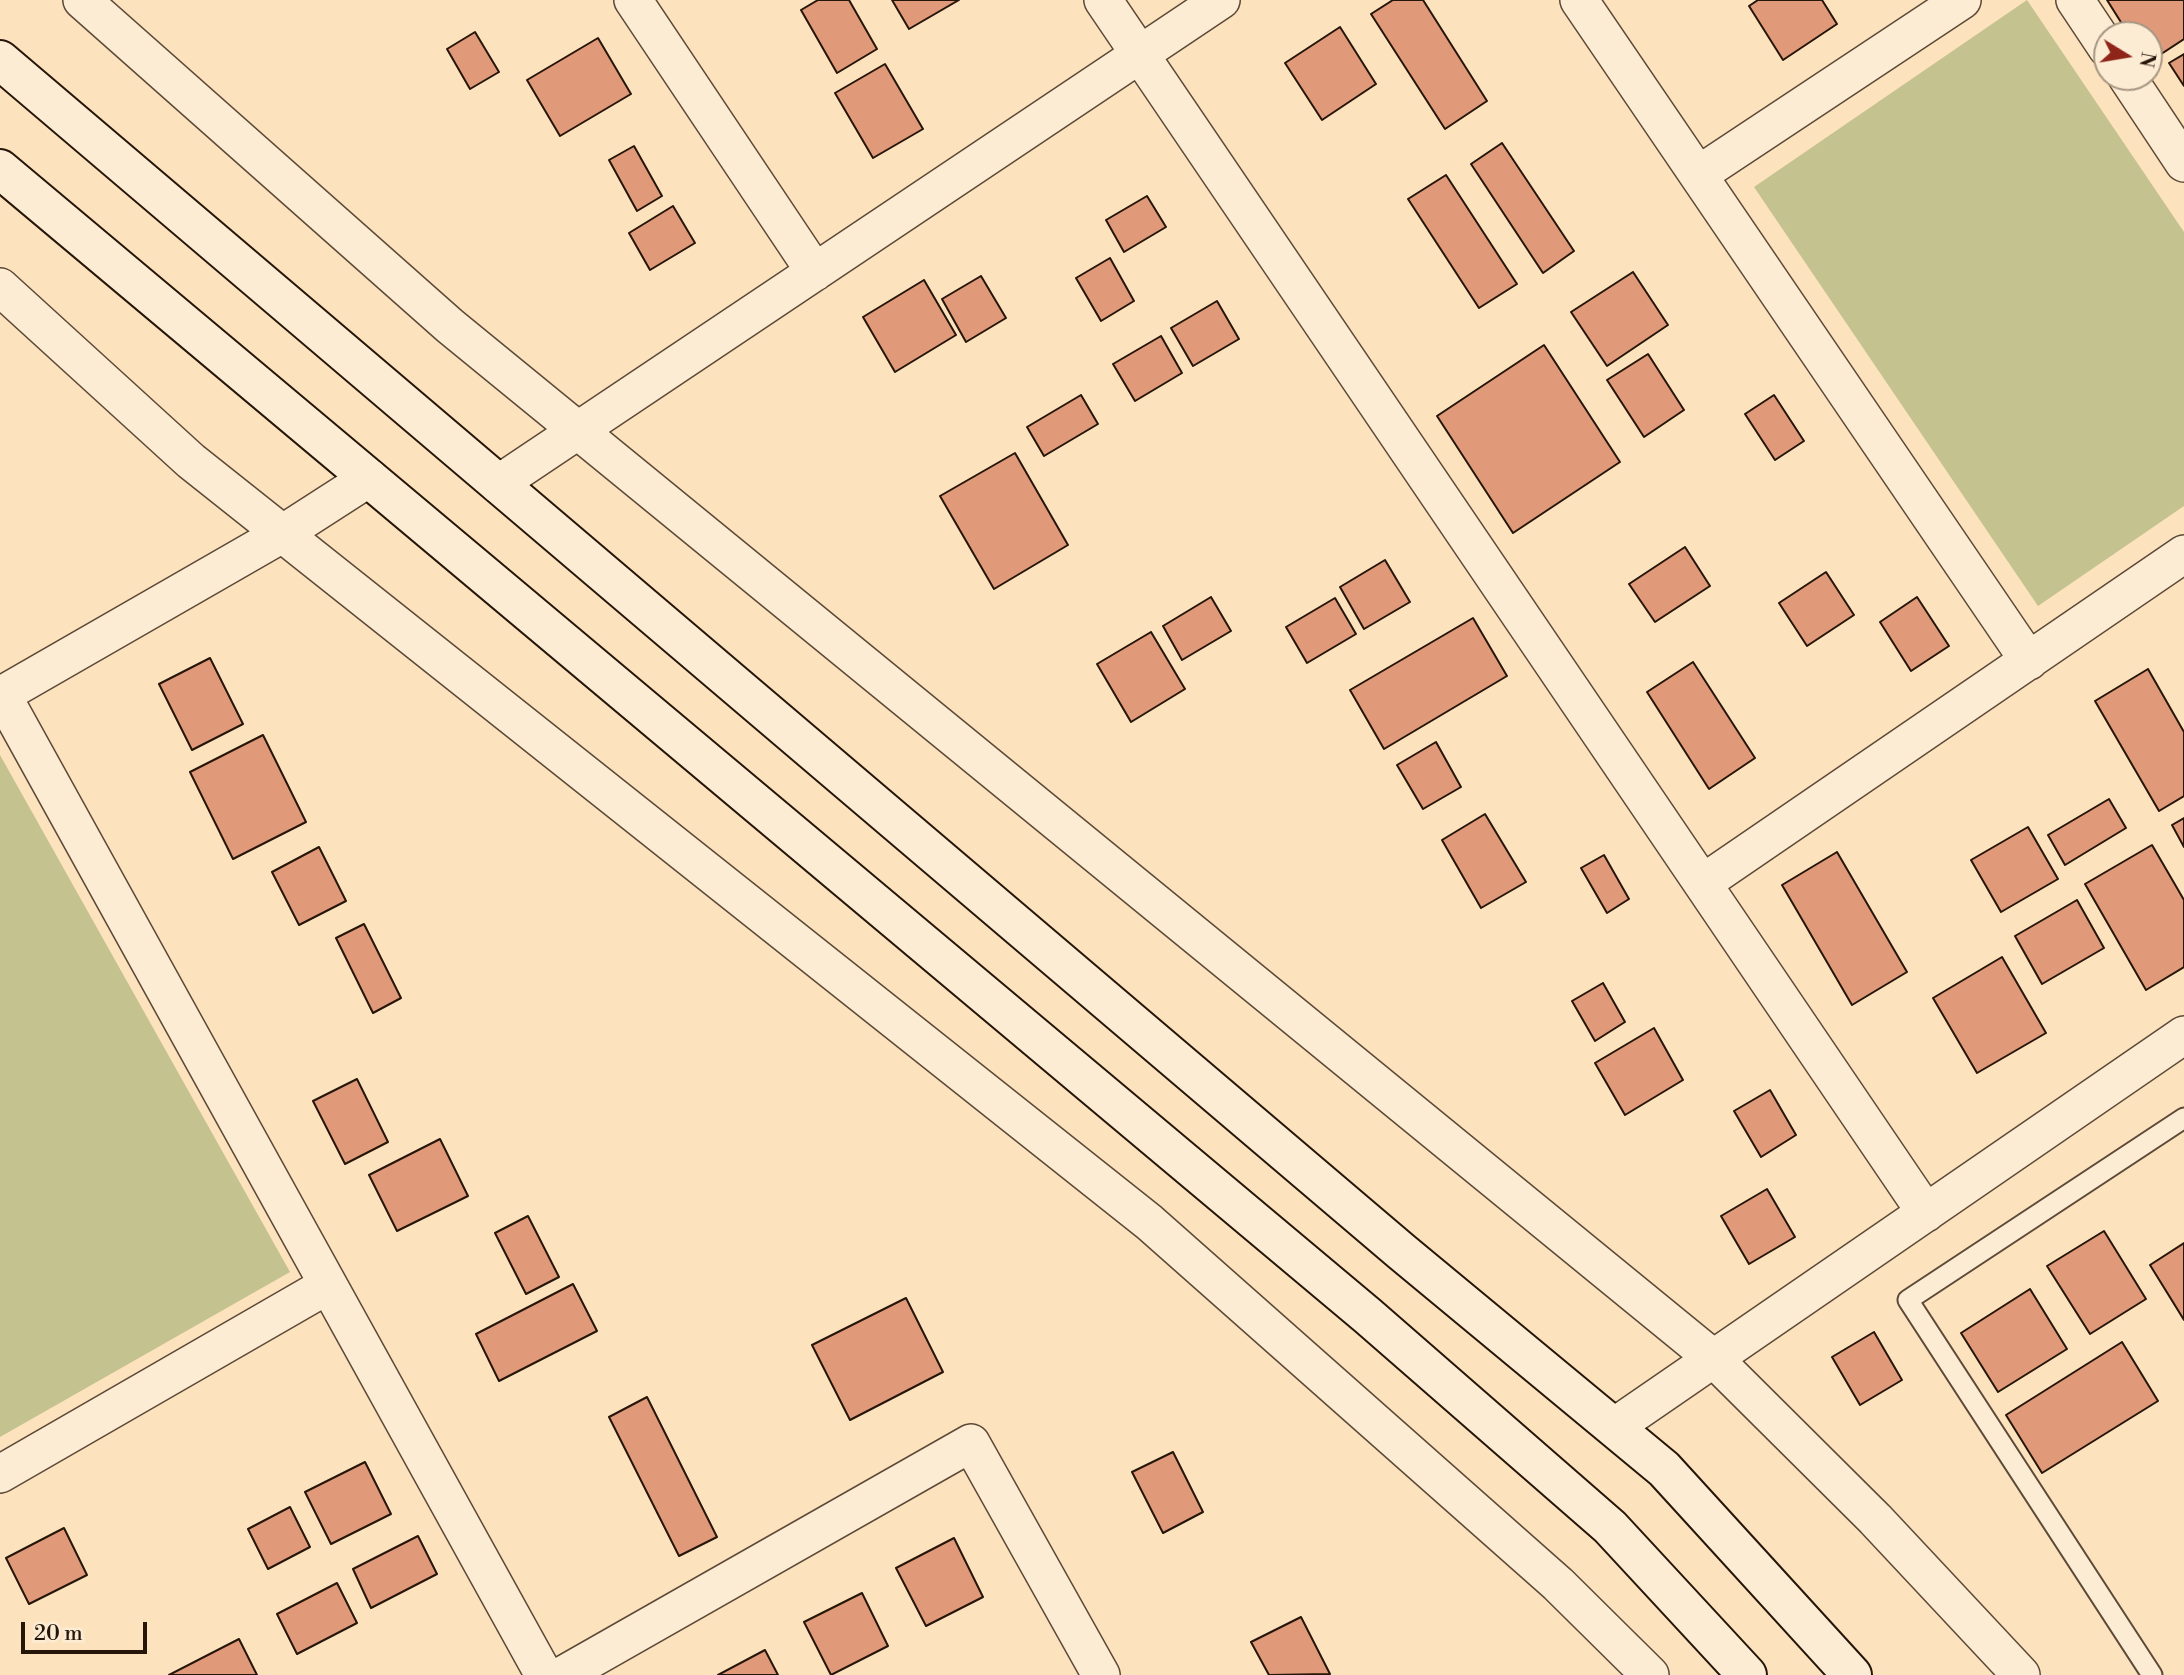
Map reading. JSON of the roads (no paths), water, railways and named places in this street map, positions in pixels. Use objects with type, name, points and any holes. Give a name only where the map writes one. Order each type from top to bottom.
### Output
[{"type":"street","points":[[82,0],[450,326],[1714,1359],[1875,1518],[2021,1675]]},
{"type":"street","points":[[633,0],[815,272]]},
{"type":"street","points":[[1103,0],[1926,1213]]},
{"type":"street","points":[[498,484],[1221,0]]},
{"type":"street","points":[[1578,0],[2029,661]]},
{"type":"street","points":[[1698,175],[1962,0]]},
{"type":"street","points":[[2075,0],[2093,27]]},
{"type":"street","points":[[0,60],[1391,1243],[1664,1469],[1852,1675]]},
{"type":"street","points":[[2136,91],[2184,163]]},
{"type":"street","points":[[0,169],[1399,1343],[1609,1527],[1747,1675]]},
{"type":"street","points":[[0,287],[191,461],[1149,1222],[1558,1584],[1650,1675]]},
{"type":"street","points":[[369,478],[282,534],[1,695],[544,1675]]},
{"type":"street","points":[[1703,883],[2184,554]]},
{"type":"street","points":[[1614,1427],[2184,1035]]},
{"type":"street","points":[[0,1474],[328,1285]]},
{"type":"street","points":[[564,1675],[971,1443],[1101,1675]]},
{"type":"lane","points":[[2152,1675],[1908,1300],[2184,1118]]}]
